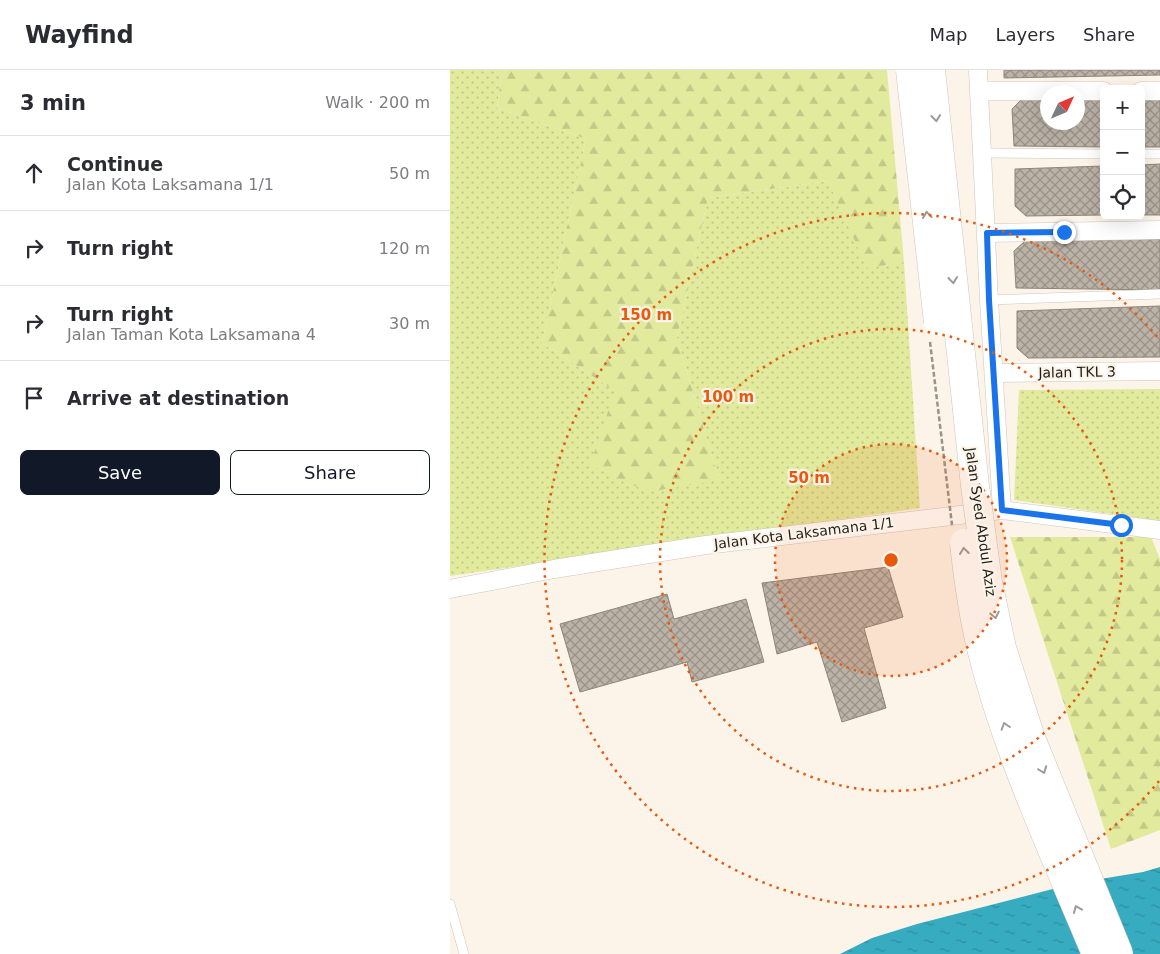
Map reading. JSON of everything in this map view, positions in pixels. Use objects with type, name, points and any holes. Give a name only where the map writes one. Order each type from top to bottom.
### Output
[{"type":"main road","name":"Jalan Syed Abdul Aziz","points":[[910,70],[968,585],[982,652],[1008,736],[1027,789],[1096,954]]},
{"type":"main road","name":"Jalan Syed Abdul Aziz","points":[[931,70],[974,486],[988,582],[1002,648],[1031,738],[1119,954]]},
{"type":"street","points":[[978,70],[989,300],[1002,510]]},
{"type":"street","points":[[980,91],[1100,91]]},
{"type":"street","points":[[1145,91],[1160,91]]},
{"type":"street","points":[[987,233],[1160,230]]},
{"type":"street","name":"Jalan TKL 3","points":[[994,373],[1160,371]]},
{"type":"street","name":"Jalan Kota Laksamana 1/1","points":[[450,589],[554,569],[706,545],[1002,510],[1160,530]]},
{"type":"lane","points":[[982,153],[1100,154]]},
{"type":"lane","points":[[1145,154],[1160,154]]},
{"type":"lane","points":[[989,300],[1160,294]]},
{"type":"lane","points":[[450,904],[464,954]]},
{"type":"green space","points":[[450,70],[502,70],[497,108],[586,139],[542,343],[615,391],[719,480],[677,338],[708,198],[828,181],[867,267],[904,262],[920,508],[450,576]]},
{"type":"green space","points":[[502,70],[887,70],[904,262],[867,268],[828,181],[708,198],[677,338],[719,480],[648,492],[590,465],[615,391],[542,343],[586,139],[497,108]]},
{"type":"green space","points":[[1160,389],[1160,521],[1014,500],[1019,390]]},
{"type":"green space","points":[[1010,537],[1151,537],[1160,559],[1160,830],[1111,849]]},
{"type":"water","points":[[1160,867],[1160,954],[840,954],[872,938],[917,924],[1076,883],[1143,872]]},
{"type":"building","points":[[1004,70],[1160,70],[1160,75],[1004,78]]},
{"type":"building","points":[[1100,97],[1100,147],[1014,146],[1012,109],[1023,98],[1040,98],[1040,130],[1085,130],[1085,98]]},
{"type":"building","points":[[1145,97],[1160,97],[1160,147],[1145,147]]},
{"type":"building","points":[[1160,164],[1160,215],[1145,215],[1145,165]]},
{"type":"building","points":[[1100,166],[1100,215],[1026,216],[1015,206],[1015,169]]},
{"type":"building","points":[[1160,239],[1160,290],[1016,288],[1014,251],[1025,241]]},
{"type":"building","points":[[1160,306],[1160,357],[1028,358],[1017,348],[1017,311]]},
{"type":"building","points":[[888,567],[903,617],[864,628],[886,708],[842,722],[817,642],[777,654],[762,583]]},
{"type":"building","points":[[667,594],[674,619],[746,599],[764,662],[692,682],[687,662],[580,692],[560,624]]},
{"type":"route","points":[[1064,232],[987,233],[989,300],[1002,510],[1121,525]]}]
